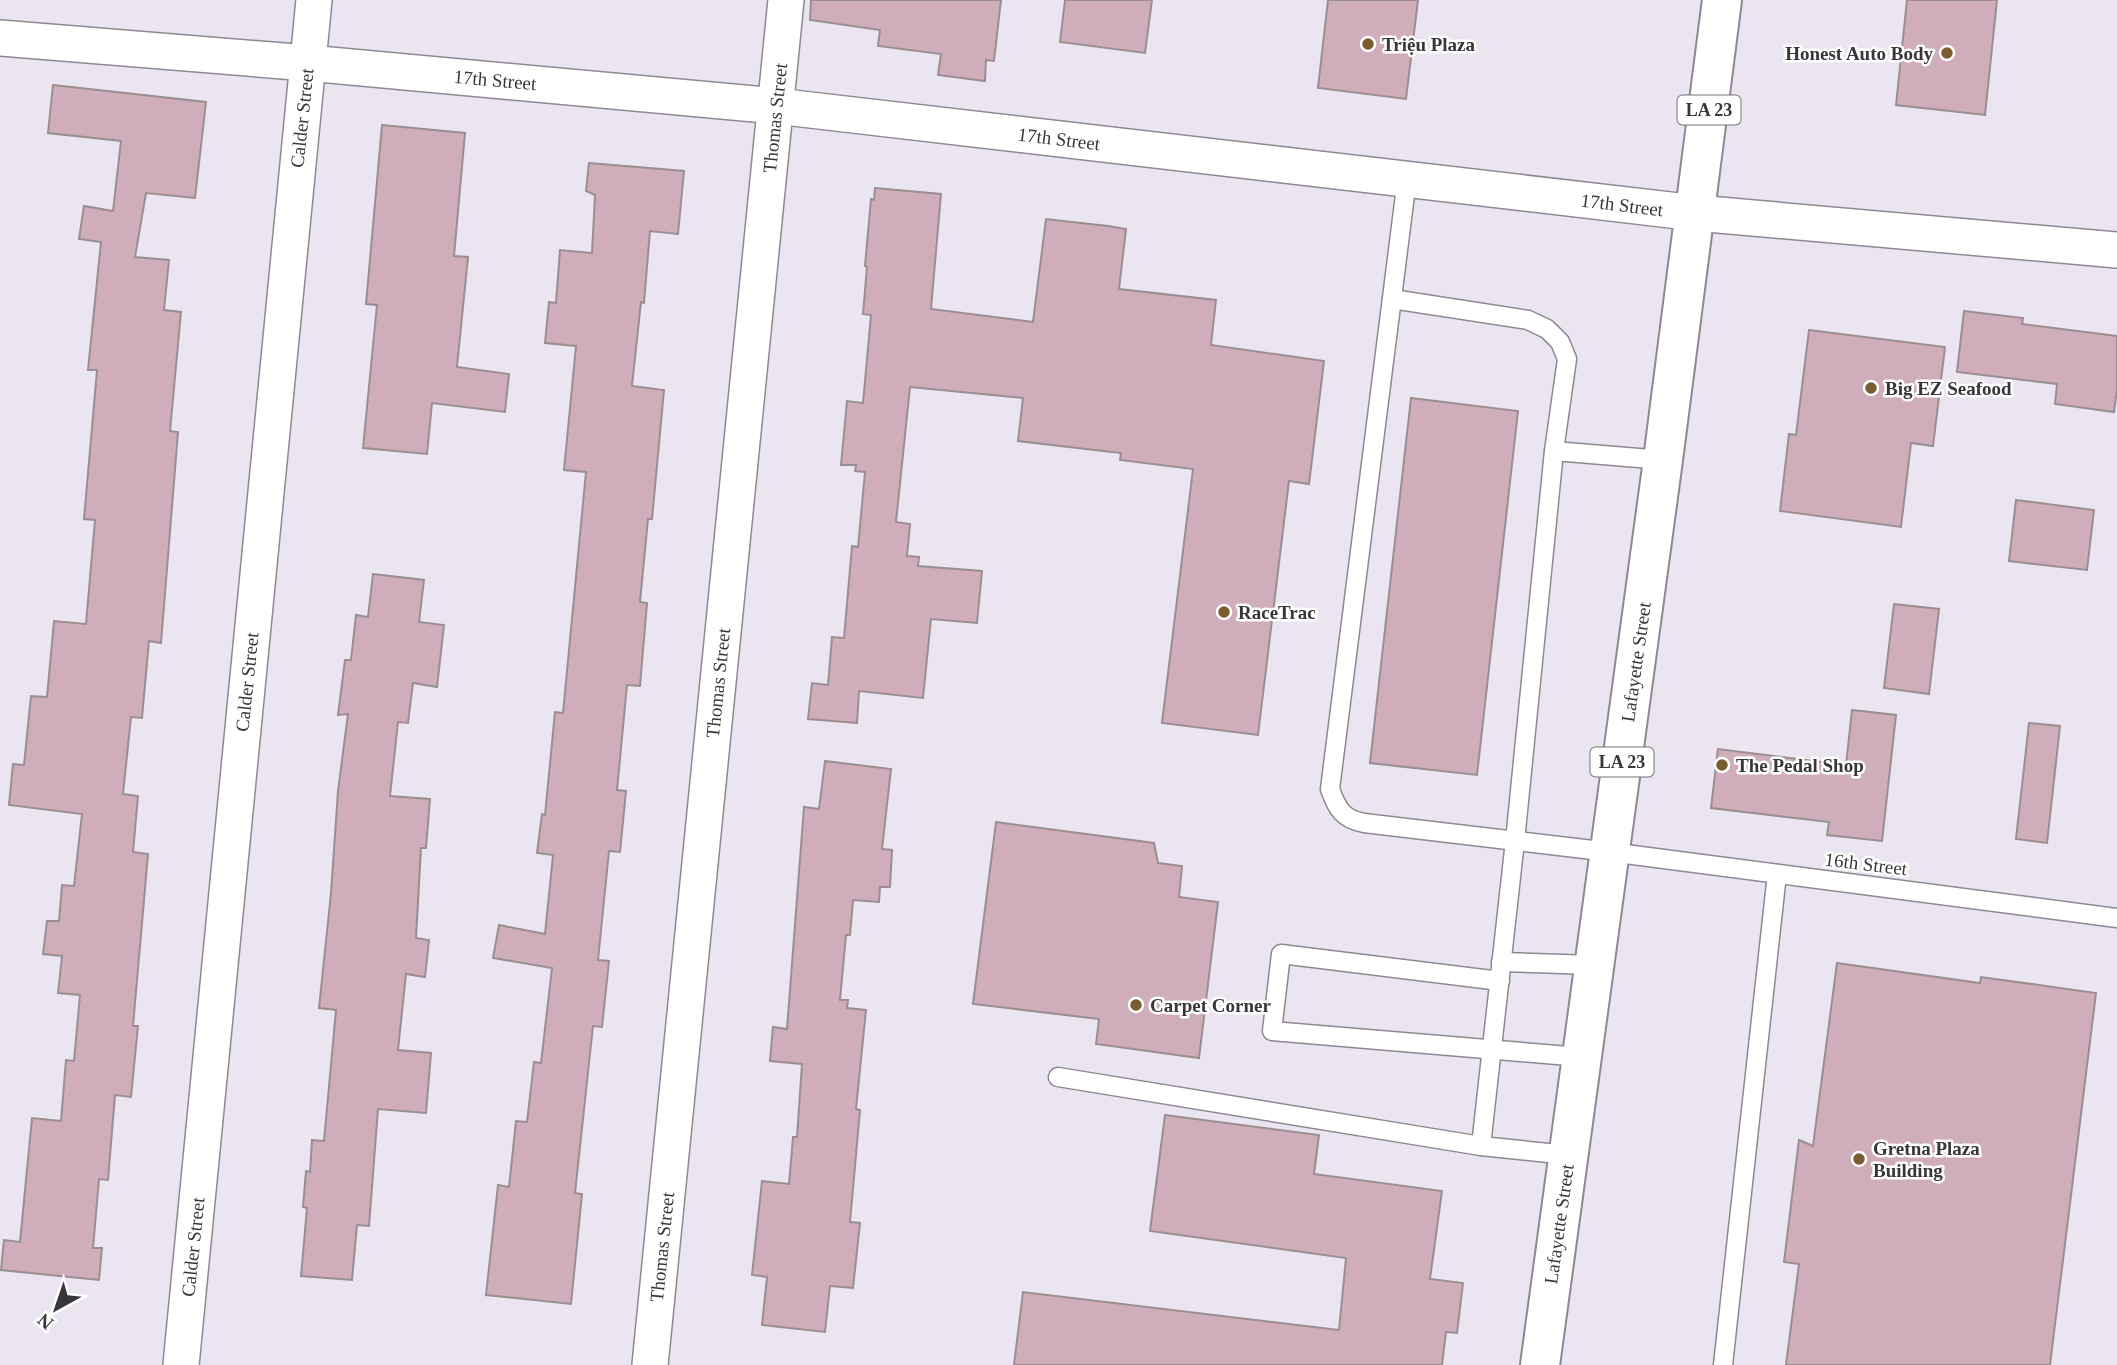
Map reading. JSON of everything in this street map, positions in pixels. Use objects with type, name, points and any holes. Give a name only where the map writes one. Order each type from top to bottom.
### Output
[{"type":"highway","name":"Lafayette Street","points":[[1540,1365],[1696,213],[1722,0]]},
{"type":"street","name":"Calder Street","points":[[181,1365],[314,0]]},
{"type":"street","name":"Thomas Street","points":[[650,1365],[786,0]]},
{"type":"street","name":"17th Street","points":[[0,38],[776,106],[1696,213],[2117,250]]},
{"type":"lane","name":"16th Street","points":[[1407,179],[1330,789],[1340,812],[1351,821],[2117,918]]},
{"type":"lane","points":[[1392,299],[1528,320],[1547,329],[1560,342],[1567,359],[1554,451],[1481,1146]]},
{"type":"lane","points":[[1554,451],[1663,460]]},
{"type":"lane","points":[[1723,1365],[1777,874]]},
{"type":"lane","points":[[1500,981],[1281,954],[1272,1031],[1581,1057]]},
{"type":"lane","points":[[1501,962],[1594,965]]},
{"type":"lane","points":[[1059,1077],[1481,1146],[1568,1155]]},
{"type":"building","points":[[811,0],[1001,0],[994,61],[986,60],[985,81],[938,75],[941,54],[878,46],[880,30],[810,20]]},
{"type":"building","points":[[1065,0],[1152,0],[1145,53],[1060,42]]},
{"type":"building","name":"Triệu Plaza","points":[[1328,0],[1418,0],[1406,99],[1318,88]]},
{"type":"building","name":"Honest Auto Body","points":[[1907,0],[1997,0],[1985,115],[1896,105]]},
{"type":"building","points":[[53,85],[206,102],[195,198],[146,193],[135,257],[169,260],[164,310],[181,312],[170,431],[178,432],[161,643],[149,641],[142,718],[131,717],[123,794],[138,796],[133,852],[148,854],[133,1026],[138,1026],[131,1097],[115,1095],[108,1180],[99,1179],[93,1248],[102,1248],[99,1280],[1,1270],[4,1240],[20,1242],[32,1118],[61,1121],[66,1060],[74,1061],[80,995],[58,993],[62,956],[43,954],[47,921],[59,921],[62,885],[74,886],[82,814],[9,805],[13,764],[24,765],[31,696],[47,697],[54,621],[86,624],[95,520],[84,519],[97,370],[88,370],[101,242],[79,239],[84,206],[113,211],[121,141],[48,133]]},
{"type":"building","points":[[382,125],[465,133],[454,256],[468,257],[457,367],[509,374],[505,412],[432,403],[427,454],[363,448],[377,305],[366,304]]},
{"type":"building","points":[[589,163],[684,171],[678,234],[650,231],[644,303],[641,302],[632,386],[664,390],[652,519],[648,519],[640,602],[647,603],[640,686],[627,685],[617,790],[626,791],[620,852],[609,851],[598,960],[609,961],[602,1027],[593,1026],[575,1193],[582,1194],[571,1304],[486,1295],[498,1185],[509,1187],[516,1121],[527,1122],[534,1062],[541,1063],[552,968],[493,958],[499,925],[545,934],[553,855],[537,853],[542,814],[545,815],[555,712],[563,713],[586,472],[564,470],[576,346],[545,343],[549,302],[556,303],[560,250],[592,253],[595,195],[586,191]]},
{"type":"building","points":[[875,188],[941,194],[931,309],[1033,322],[1046,219],[1108,226],[1126,229],[1119,289],[1216,300],[1211,345],[1324,361],[1309,484],[1289,481],[1258,735],[1162,723],[1193,469],[1120,460],[1121,453],[1018,441],[1023,398],[910,387],[896,522],[910,524],[907,556],[919,557],[918,566],[982,571],[977,623],[931,619],[923,698],[859,691],[857,723],[808,719],[812,683],[828,685],[832,637],[844,638],[852,546],[858,547],[865,472],[855,471],[856,465],[841,465],[847,401],[863,403],[871,315],[863,314],[865,266],[871,199],[874,200]]},
{"type":"building","points":[[1964,311],[2023,318],[2022,324],[2117,336],[2114,412],[2055,404],[2057,384],[1957,372]]},
{"type":"building","points":[[1809,330],[1945,347],[1933,446],[1911,443],[1901,527],[1780,511],[1789,434],[1796,435]]},
{"type":"building","points":[[1411,398],[1518,411],[1477,775],[1370,763]]},
{"type":"building","points":[[2016,500],[2094,510],[2087,570],[2009,561]]},
{"type":"building","points":[[373,574],[424,580],[419,622],[444,625],[437,687],[413,683],[408,723],[398,722],[390,796],[430,799],[426,848],[421,848],[416,938],[429,940],[425,977],[406,974],[398,1050],[431,1053],[426,1113],[378,1109],[369,1226],[357,1225],[352,1280],[301,1276],[307,1208],[303,1207],[306,1171],[310,1172],[312,1140],[324,1141],[336,1010],[319,1008],[338,791],[348,714],[338,715],[345,660],[351,660],[356,615],[368,617]]},
{"type":"building","points":[[1894,604],[1939,609],[1929,694],[1884,688]]},
{"type":"building","points":[[1852,710],[1896,715],[1882,841],[1827,835],[1829,822],[1711,808],[1718,749],[1846,765]]},
{"type":"building","points":[[2029,723],[2060,726],[2047,843],[2016,839]]},
{"type":"building","points":[[825,761],[891,769],[882,849],[892,850],[890,887],[880,887],[879,902],[853,900],[850,935],[846,935],[840,1000],[848,1000],[847,1008],[866,1010],[856,1109],[860,1110],[850,1222],[860,1223],[853,1288],[830,1286],[825,1332],[762,1325],[767,1277],[752,1275],[762,1181],[789,1184],[793,1137],[797,1137],[802,1064],[770,1061],[773,1027],[787,1029],[804,807],[819,809]]},
{"type":"building","points":[[996,822],[1154,843],[1158,863],[1182,866],[1179,897],[1218,902],[1199,1058],[1096,1044],[1099,1019],[973,1004]]},
{"type":"building","name":"Gretna Plaza Building","points":[[1837,963],[1980,983],[1981,977],[2096,993],[2050,1365],[1786,1365],[1799,1264],[1784,1262],[1799,1140],[1813,1146]]},
{"type":"building","points":[[1165,1115],[1319,1135],[1314,1174],[1442,1191],[1430,1279],[1463,1283],[1457,1333],[1446,1332],[1442,1365],[1014,1365],[1023,1292],[1339,1330],[1346,1258],[1150,1231]]},
{"type":"place","name":"Triệu Plaza","points":[[1368,44]]},
{"type":"place","name":"Honest Auto Body","points":[[1947,53]]},
{"type":"place","name":"Big EZ Seafood","points":[[1871,388]]},
{"type":"place","name":"RaceTrac","points":[[1224,612]]},
{"type":"place","name":"The Pedal Shop","points":[[1722,765]]},
{"type":"place","name":"Carpet Corner","points":[[1136,1005]]},
{"type":"place","name":"Gretna Plaza Building","points":[[1859,1159]]}]
